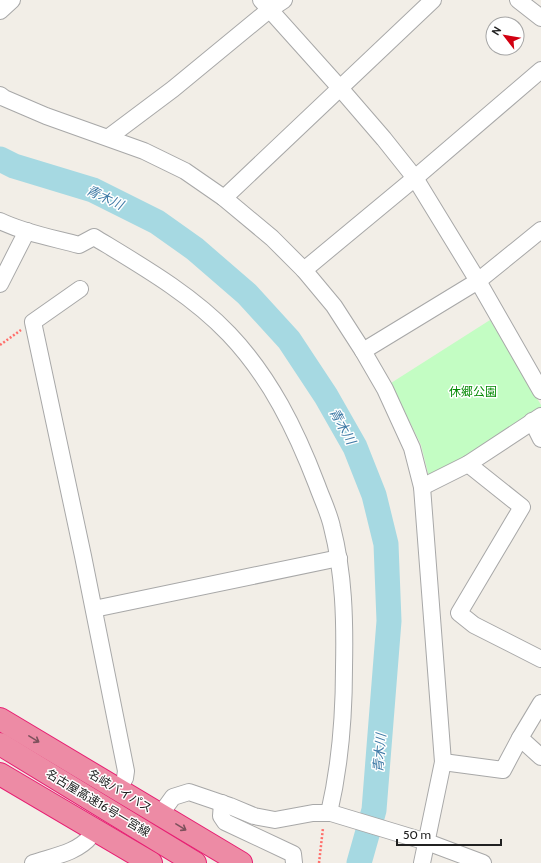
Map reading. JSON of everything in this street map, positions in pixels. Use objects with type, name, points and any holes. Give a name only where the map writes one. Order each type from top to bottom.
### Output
[{"type":"highway","name":"名岐バイパス","points":[[0,719],[241,863]]},
{"type":"highway","name":"名古屋高速16号一宮線","points":[[0,744],[195,863]]},
{"type":"highway","name":"名古屋高速16号一宮線","points":[[0,774],[138,862]]},
{"type":"highway","points":[[0,782],[138,862]]},
{"type":"street","points":[[0,11],[12,0]]},
{"type":"street","points":[[108,137],[173,89],[265,5],[284,0]]},
{"type":"street","points":[[224,198],[433,0]]},
{"type":"street","points":[[518,0],[541,18]]},
{"type":"street","points":[[265,5],[340,88],[415,178],[478,281],[541,391]]},
{"type":"street","points":[[304,270],[415,178],[541,70]]},
{"type":"street","points":[[0,95],[46,116],[144,151],[185,171],[224,198],[272,238],[304,270],[334,306],[385,389],[412,448],[422,487],[443,762],[422,863]]},
{"type":"street","points":[[0,221],[27,231],[79,245],[94,237],[170,285],[199,307],[228,333],[255,364],[278,399],[307,460],[332,525],[339,558],[345,619],[344,712],[336,786],[329,813]]},
{"type":"street","points":[[363,351],[478,281],[541,230]]},
{"type":"street","points":[[0,284],[27,231]]},
{"type":"street","points":[[80,289],[33,322],[94,609],[126,771],[125,778],[119,789]]},
{"type":"street","points":[[422,487],[468,464],[537,419],[541,439]]},
{"type":"street","points":[[468,464],[522,507],[459,613],[474,625],[541,660]]},
{"type":"street","points":[[94,609],[339,558]]},
{"type":"street","points":[[443,762],[503,770],[541,703]]},
{"type":"street","points":[[520,738],[541,757]]},
{"type":"street","points":[[160,815],[173,797],[189,792],[254,816],[275,820],[313,813],[329,813],[412,837],[482,863]]},
{"type":"street","points":[[222,803],[221,816],[225,822],[293,854],[294,863]]},
{"type":"street","points":[[33,863],[72,850],[85,843],[91,836]]},
{"type":"path","points":[[0,345],[33,322]]},
{"type":"path","points":[[319,863],[322,833],[329,813]]},
{"type":"green space","name":"休郷公園","points":[[490,320],[541,405],[541,411],[429,477],[421,445],[391,383]]},
{"type":"waterway","name":"青木川","points":[[0,159],[14,166],[93,190],[157,222],[195,249],[247,294],[289,340],[326,396],[355,447],[374,495],[386,544],[389,621],[374,810],[359,863]]}]
